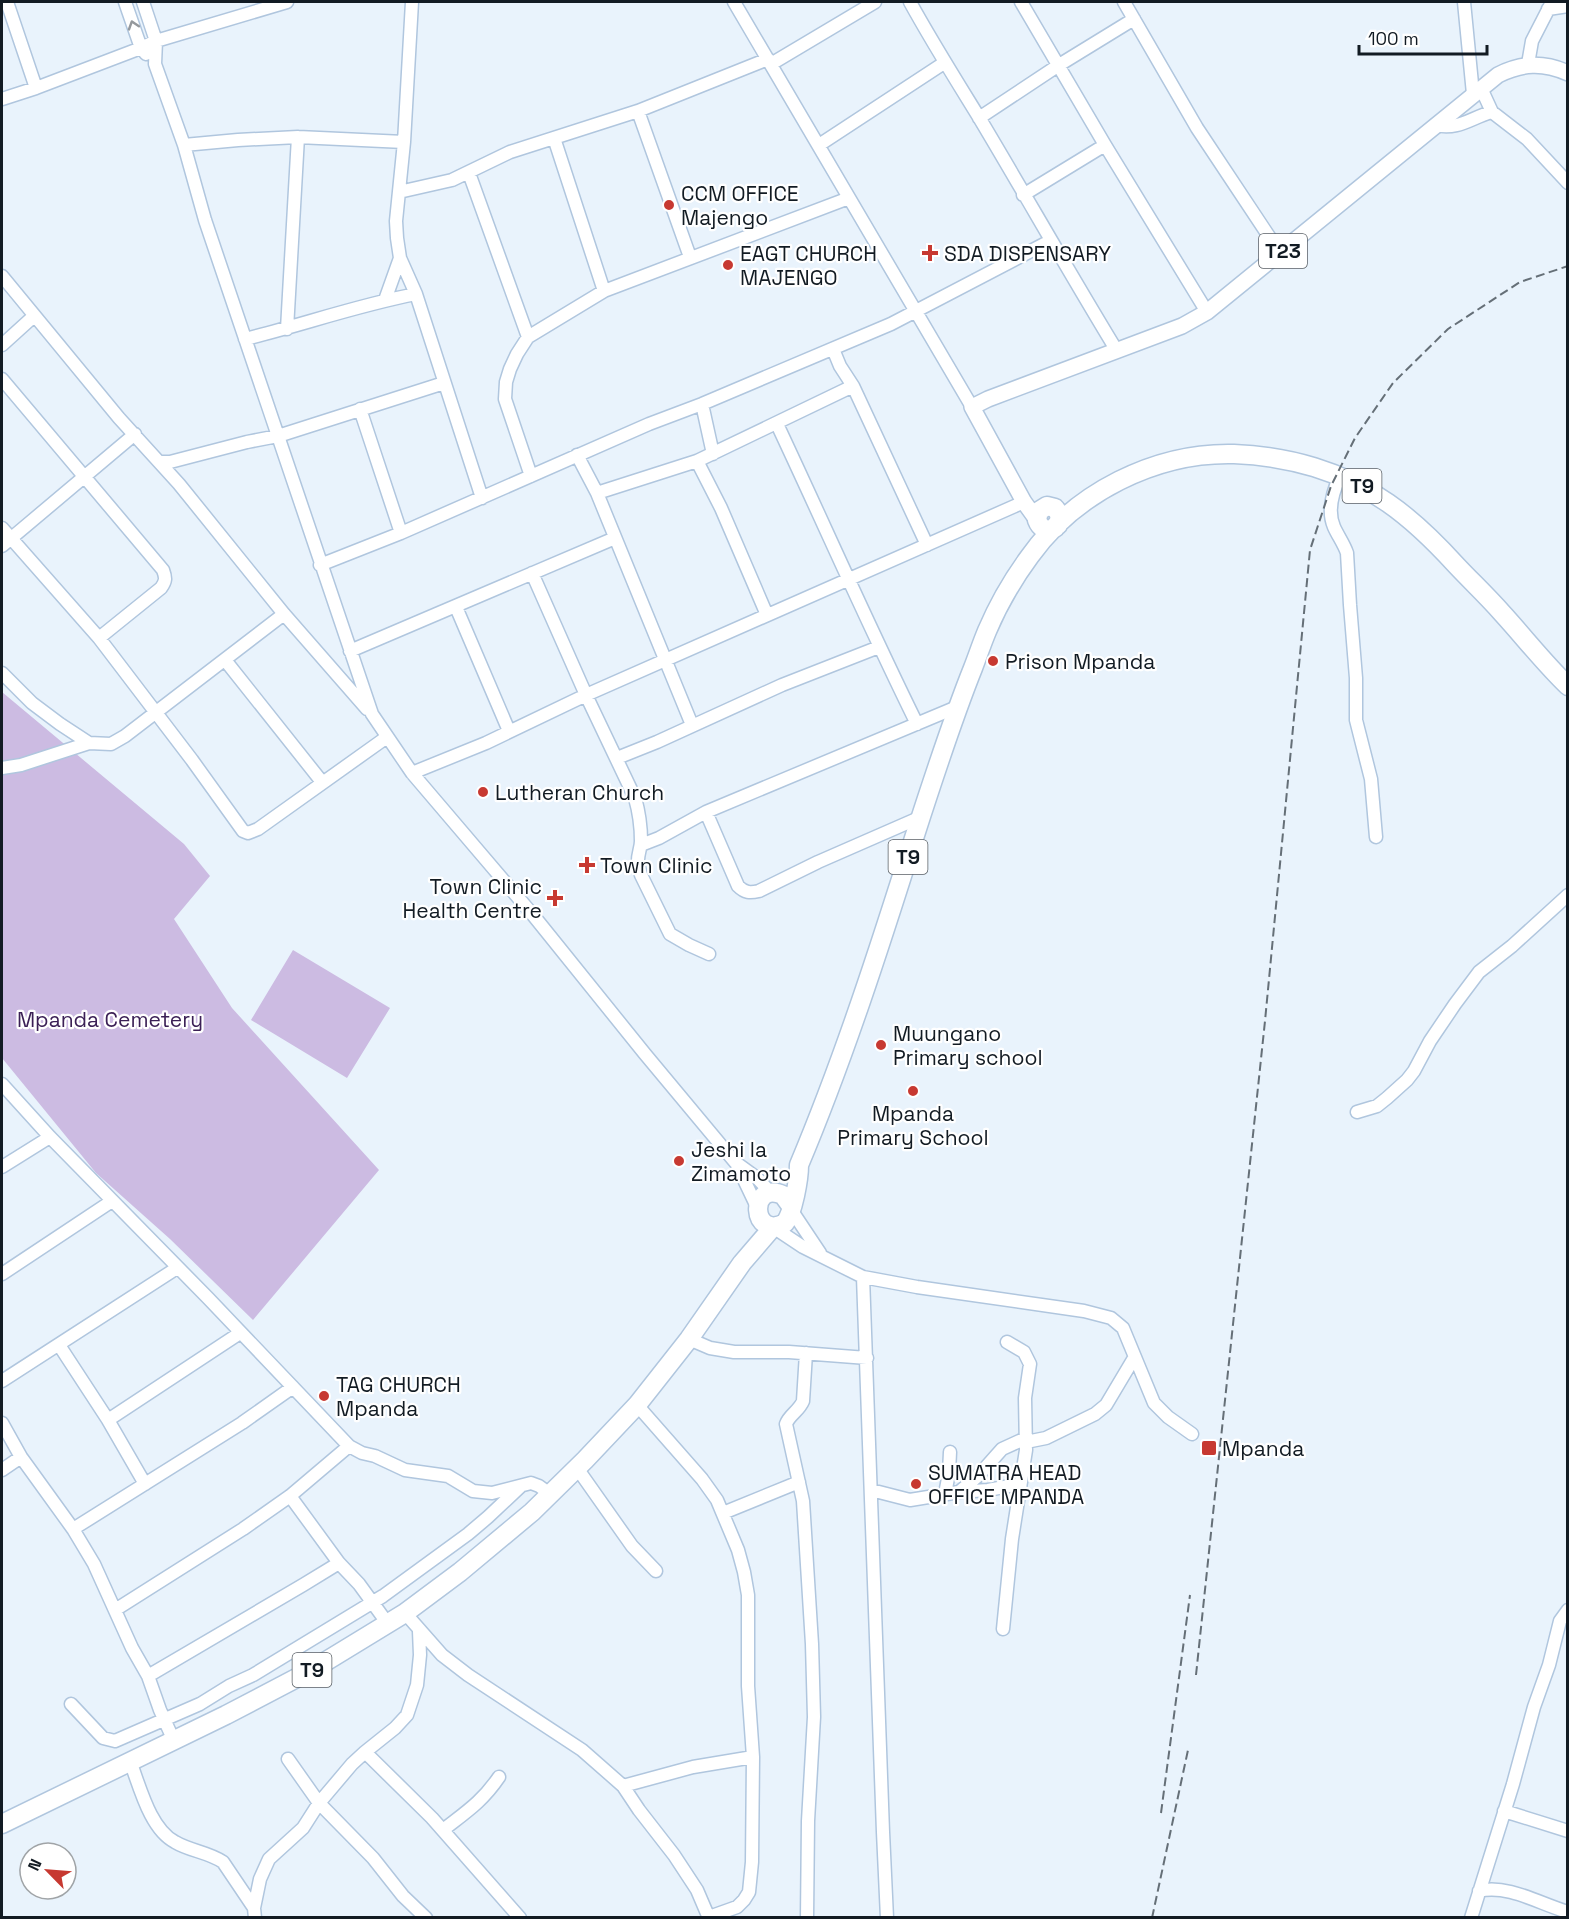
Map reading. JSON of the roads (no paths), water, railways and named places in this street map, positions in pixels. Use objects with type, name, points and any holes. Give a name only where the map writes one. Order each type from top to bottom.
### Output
[{"type":"highway","name":"T9","points":[[2,1824],[174,1741],[310,1671],[405,1613],[490,1548],[532,1512],[637,1405],[689,1340],[742,1263],[773,1227],[785,1223],[798,1184],[799,1165],[848,1038],[957,707],[987,629],[1030,555],[1047,518],[1125,478],[1156,466],[1188,458],[1220,454],[1254,455],[1310,465],[1362,486],[1388,502],[1422,530],[1568,686]]},
{"type":"highway","name":"T9","points":[[742,1263],[760,1201],[765,1195],[773,1192],[799,1165]]},
{"type":"highway","points":[[773,1192],[787,1198],[791,1209]]},
{"type":"highway","points":[[757,1210],[761,1220],[773,1227]]},
{"type":"main road","name":"T23","points":[[972,407],[1182,326],[1207,312],[1477,91],[1509,69],[1527,64]]},
{"type":"main road","points":[[1527,64],[1540,64],[1568,73]]},
{"type":"main road","points":[[972,407],[1021,496],[1047,518]]},
{"type":"street","points":[[7,2],[36,88]]},
{"type":"street","points":[[126,2],[141,48],[155,64],[184,145],[245,339],[372,714]]},
{"type":"street","points":[[143,2],[156,41],[155,64]]},
{"type":"street","points":[[412,2],[405,142],[396,221],[400,258],[416,294],[482,498]]},
{"type":"street","points":[[734,2],[972,407]]},
{"type":"street","points":[[399,192],[452,180],[510,152],[638,111],[770,61],[876,2]]},
{"type":"street","points":[[910,2],[944,63],[1117,351]]},
{"type":"street","points":[[1020,2],[1207,312]]},
{"type":"street","points":[[1124,2],[1197,128],[1281,253]]},
{"type":"street","points":[[1464,2],[1477,91],[1492,111],[1527,139],[1568,183]]},
{"type":"street","points":[[2,99],[156,41],[280,3]]},
{"type":"street","points":[[1527,64],[1532,41],[1550,5],[1568,6]]},
{"type":"street","points":[[979,118],[1134,19]]},
{"type":"street","points":[[819,145],[944,63]]},
{"type":"street","points":[[638,111],[690,257]]},
{"type":"street","points":[[1435,125],[1446,127],[1465,124],[1492,111]]},
{"type":"street","points":[[184,145],[298,136],[405,142]]},
{"type":"street","points":[[287,328],[298,136]]},
{"type":"street","points":[[554,138],[604,291]]},
{"type":"street","points":[[1023,195],[1105,145]]},
{"type":"street","points":[[469,173],[528,337]]},
{"type":"street","points":[[531,476],[506,399],[506,382],[510,369],[528,337],[604,291],[849,198]]},
{"type":"street","points":[[320,565],[401,533],[649,424],[833,349],[916,311],[1050,241]]},
{"type":"street","points":[[385,300],[400,258]]},
{"type":"street","points":[[2,276],[179,484],[284,614],[372,714],[412,773],[533,915],[735,1162],[773,1192]]},
{"type":"street","points":[[245,339],[385,300],[416,294]]},
{"type":"street","points":[[2,345],[34,316]]},
{"type":"street","points":[[833,349],[840,366],[853,386],[927,545]]},
{"type":"street","points":[[2,379],[162,570],[165,577],[165,582],[160,588],[99,638]]},
{"type":"street","points":[[162,462],[278,436],[444,383]]},
{"type":"street","points":[[597,493],[697,461],[853,386]]},
{"type":"street","points":[[702,404],[713,454]]},
{"type":"street","points":[[360,409],[401,533]]},
{"type":"street","points":[[777,424],[850,579],[861,610],[917,724]]},
{"type":"street","points":[[6,542],[135,434]]},
{"type":"street","points":[[577,455],[597,493],[692,725]]},
{"type":"street","points":[[697,461],[721,508],[767,615]]},
{"type":"street","points":[[1340,476],[1333,495],[1332,517],[1347,553],[1356,678],[1356,720],[1371,779],[1376,837]]},
{"type":"street","points":[[412,773],[475,748],[586,695],[927,545],[1021,496]]},
{"type":"street","points":[[2,528],[6,542],[99,638],[243,831],[258,829],[387,737]]},
{"type":"street","points":[[350,651],[615,538]]},
{"type":"street","points":[[532,573],[635,798],[639,812],[642,844],[637,856],[638,864],[665,927],[676,939],[709,954]]},
{"type":"street","points":[[456,606],[508,731]]},
{"type":"street","points":[[2,768],[21,765],[89,743],[111,744],[125,736],[284,614]]},
{"type":"street","points":[[617,758],[782,686],[879,647]]},
{"type":"street","points":[[225,660],[322,782]]},
{"type":"street","points":[[2,673],[32,703],[89,743]]},
{"type":"street","points":[[642,844],[659,838],[706,812],[957,707]]},
{"type":"street","points":[[706,812],[738,886],[750,893],[759,891],[818,862],[921,817]]},
{"type":"street","points":[[1357,1112],[1377,1106],[1407,1080],[1455,1004],[1479,972],[1512,946],[1568,894]]},
{"type":"street","points":[[2,1084],[50,1137],[349,1446],[405,1470],[448,1476],[473,1491],[492,1493],[531,1483],[550,1494]]},
{"type":"street","points":[[2,1167],[50,1137]]},
{"type":"street","points":[[735,1162],[757,1210]]},
{"type":"street","points":[[2,1274],[112,1201]]},
{"type":"street","points":[[791,1209],[820,1254]]},
{"type":"street","points":[[773,1227],[803,1247],[863,1277],[1084,1311],[1111,1318],[1123,1328],[1154,1403],[1168,1417],[1192,1434]]},
{"type":"street","points":[[2,1381],[177,1268]]},
{"type":"street","points":[[863,1277],[887,1917]]},
{"type":"street","points":[[108,1420],[240,1333]]},
{"type":"street","points":[[689,1340],[722,1351],[806,1353],[867,1358]]},
{"type":"street","points":[[1003,1629],[1026,1440],[1024,1398],[1030,1364],[1024,1352],[1007,1341]]},
{"type":"street","points":[[59,1345],[108,1420],[145,1484]]},
{"type":"street","points":[[806,1353],[802,1401],[786,1424],[799,1482],[806,1546],[813,1683],[814,1717],[808,1821],[807,1917]]},
{"type":"street","points":[[959,1492],[978,1476],[1002,1449],[1026,1440],[1046,1438],[1095,1414],[1106,1405],[1134,1358]]},
{"type":"street","points":[[73,1529],[242,1423],[293,1388]]},
{"type":"street","points":[[405,1613],[442,1655],[468,1676],[582,1750],[623,1786],[690,1879],[709,1917],[737,1907],[749,1892],[752,1862],[753,1757],[748,1686],[748,1595],[744,1572],[738,1550],[717,1500],[702,1479],[637,1405]]},
{"type":"street","points":[[2,1424],[21,1457],[73,1529],[94,1564],[132,1648],[148,1676],[164,1721],[174,1741]]},
{"type":"street","points":[[115,1610],[202,1557],[290,1496],[349,1446]]},
{"type":"street","points":[[945,1494],[950,1452]]},
{"type":"street","points":[[2,1470],[21,1457]]},
{"type":"street","points":[[577,1468],[632,1546],[656,1571]]},
{"type":"street","points":[[723,1513],[799,1482]]},
{"type":"street","points":[[872,1490],[910,1500],[1020,1484]]},
{"type":"street","points":[[71,1704],[103,1738],[115,1741],[200,1704],[229,1686],[253,1675],[399,1586],[488,1518],[521,1485]]},
{"type":"street","points":[[290,1496],[339,1563],[373,1602],[388,1624]]},
{"type":"street","points":[[148,1676],[339,1563]]},
{"type":"street","points":[[1471,1917],[1534,1707],[1549,1665],[1560,1621],[1568,1610]]},
{"type":"street","points":[[254,1913],[260,1879],[269,1859],[303,1828],[319,1803],[365,1752],[403,1720],[411,1707],[418,1677],[419,1631]]},
{"type":"street","points":[[365,1752],[443,1830],[520,1917]]},
{"type":"street","points":[[623,1786],[693,1767],[753,1757]]},
{"type":"street","points":[[288,1759],[319,1803],[373,1858],[403,1896],[426,1917]]},
{"type":"street","points":[[130,1761],[161,1832],[178,1844],[223,1862],[254,1913]]},
{"type":"street","points":[[443,1830],[484,1798],[500,1777]]},
{"type":"street","points":[[1504,1811],[1565,1828]]},
{"type":"street","points":[[1479,1891],[1487,1889],[1506,1891],[1548,1912],[1568,1912]]},
{"type":"railway","points":[[1196,1675],[1265,1021],[1310,550],[1331,486],[1355,438],[1393,383],[1448,329],[1520,282],[1568,266]]},
{"type":"railway","points":[[1161,1813],[1190,1595]]},
{"type":"railway","points":[[1152,1918],[1188,1750]]},
{"type":"place","name":"CCM OFFICE Majengo","points":[[669,205]]},
{"type":"place","name":"SDA DISPENSARY","points":[[930,253]]},
{"type":"place","name":"EAGT CHURCH MAJENGO","points":[[728,265]]},
{"type":"place","name":"Prison Mpanda","points":[[993,661]]},
{"type":"place","name":"Lutheran Church","points":[[483,792]]},
{"type":"place","name":"Town Clinic","points":[[587,865]]},
{"type":"place","name":"Town Clinic Health Centre","points":[[555,898]]},
{"type":"place","name":"Muungano Primary school","points":[[881,1045]]},
{"type":"place","name":"Mpanda Primary School","points":[[913,1091]]},
{"type":"place","name":"Jeshi la Zimamoto","points":[[679,1161]]},
{"type":"place","name":"TAG CHURCH Mpanda","points":[[324,1396]]},
{"type":"place","name":"Mpanda","points":[[1209,1448]]},
{"type":"place","name":"SUMATRA HEAD OFFICE MPANDA","points":[[916,1484]]},
{"type":"park label","name":"Mpanda Cemetery","points":[[110,1019]]}]
